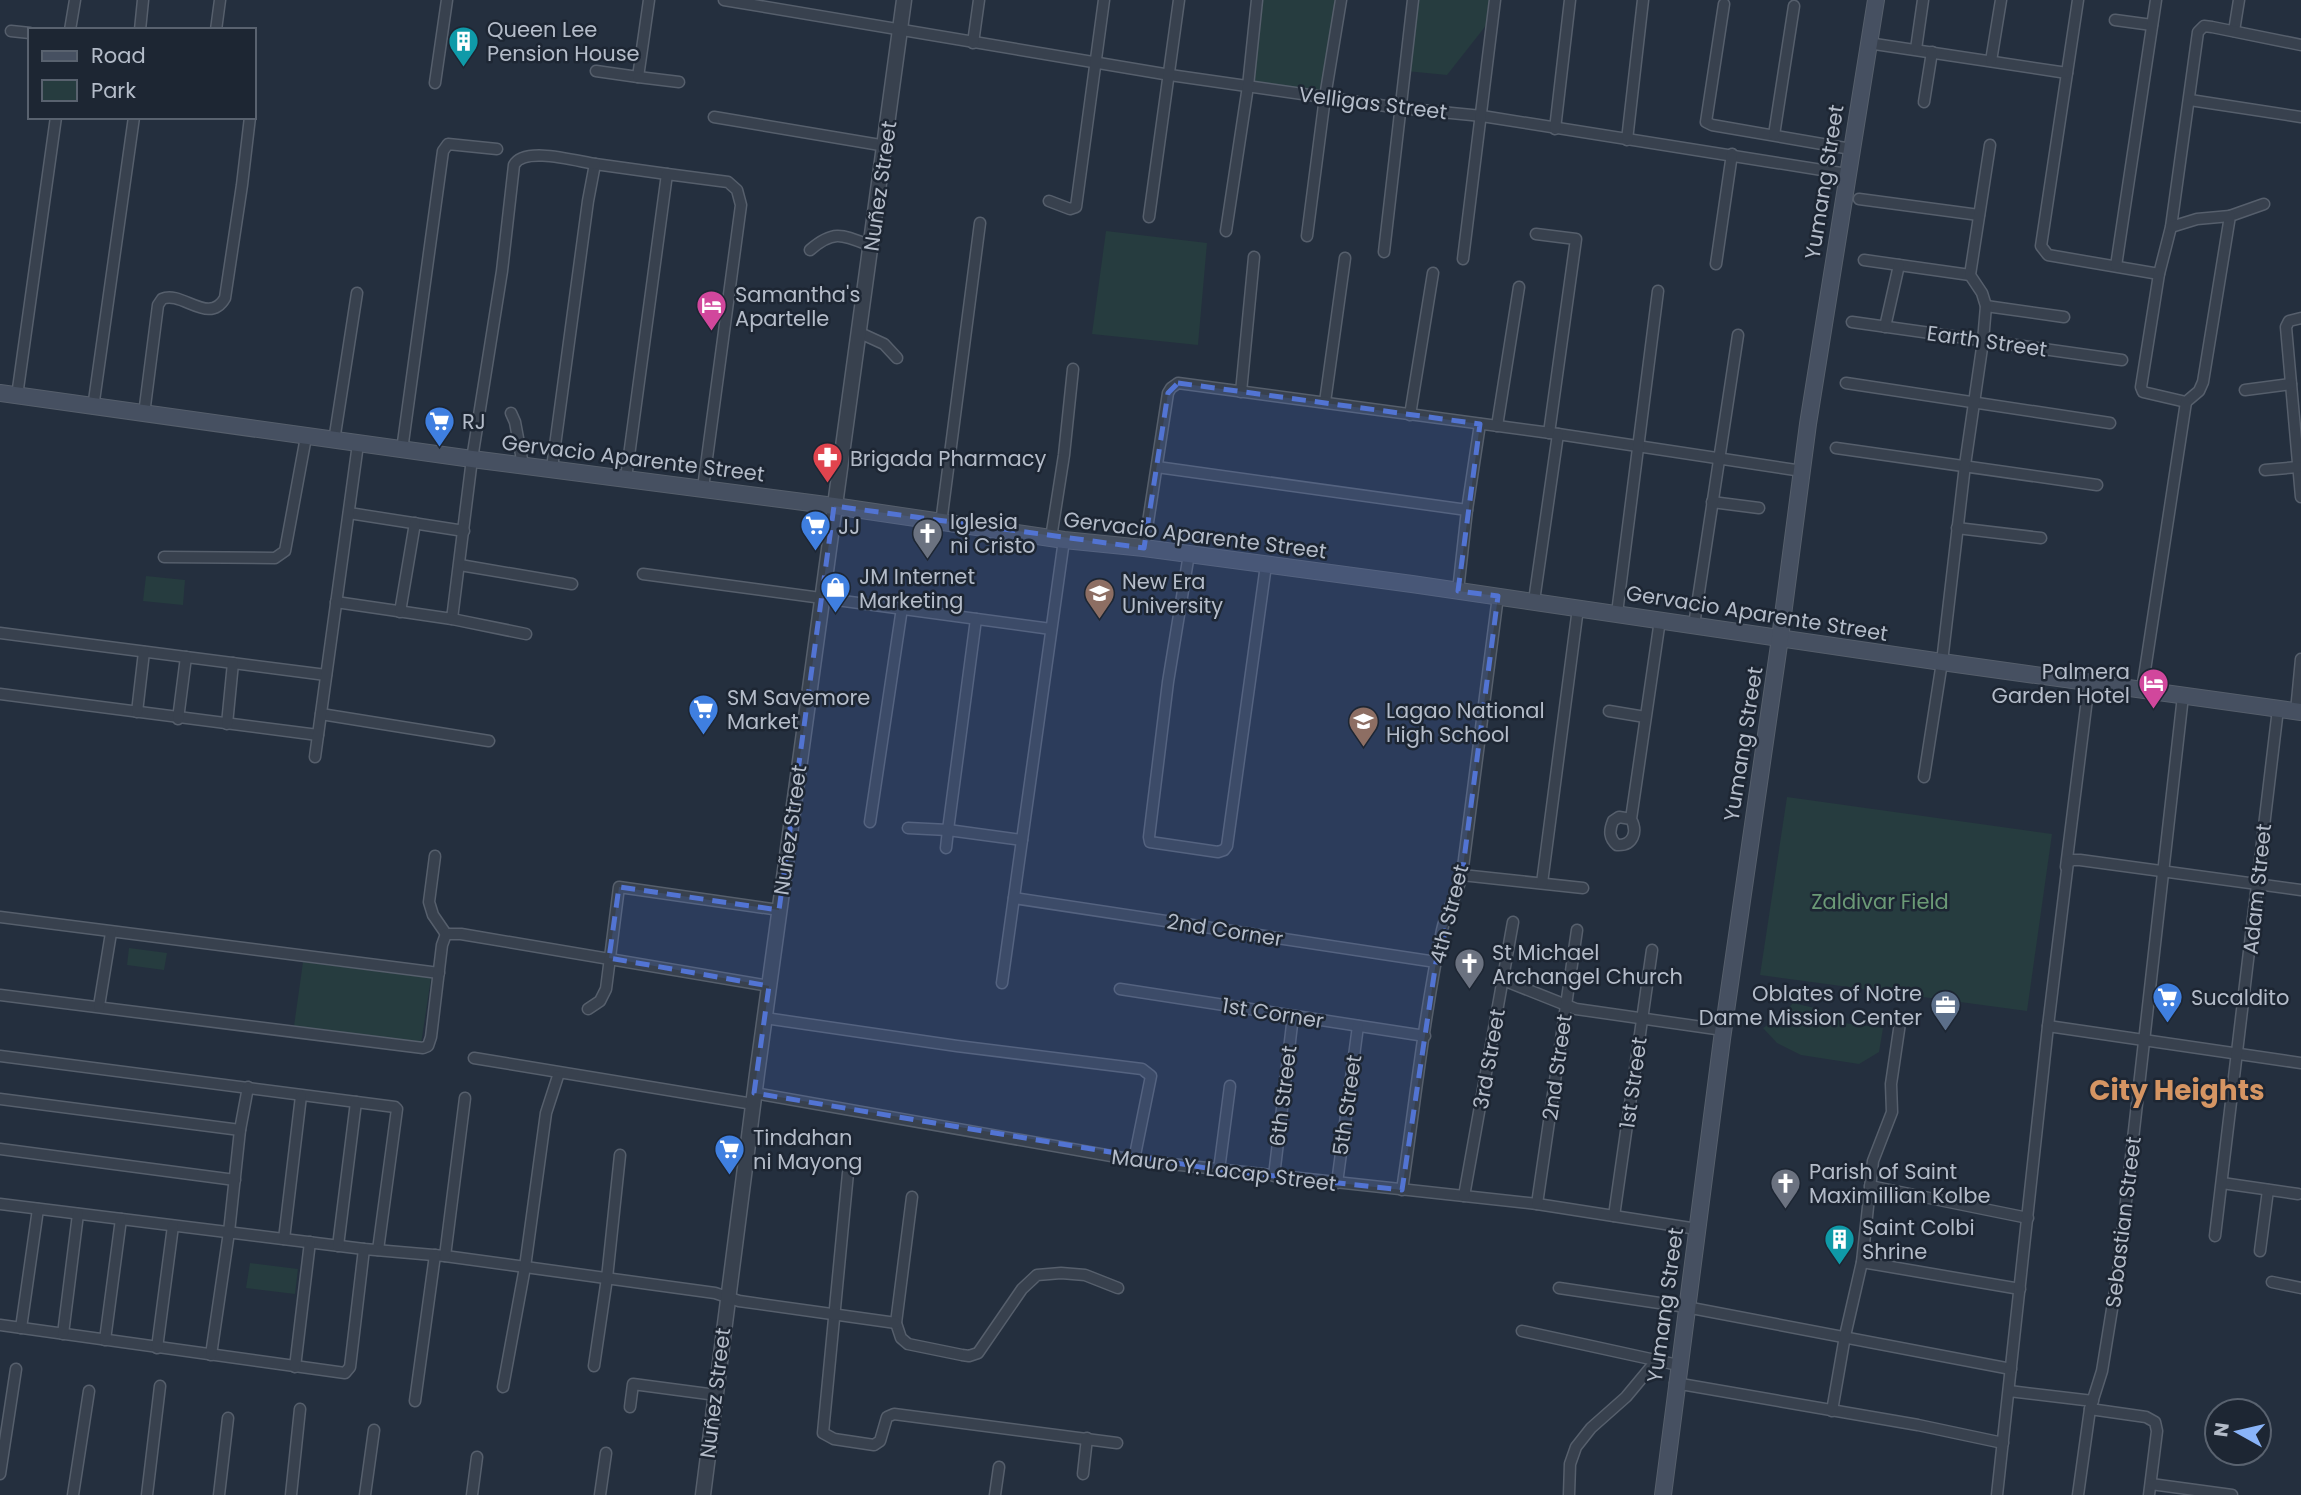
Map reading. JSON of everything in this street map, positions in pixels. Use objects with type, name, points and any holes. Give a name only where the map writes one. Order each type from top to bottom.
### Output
[{"type":"main road","name":"Yumang Street","points":[[1662,1495],[1723,1030],[1802,471],[1876,0]]},
{"type":"main road","name":"Gervacio Aparente Street","points":[[0,393],[306,437],[834,506],[1057,539],[1144,548],[1498,596],[1942,662],[2299,711]]},
{"type":"street","points":[[70,28],[75,0]]},
{"type":"street","points":[[140,28],[143,0]]},
{"type":"street","points":[[216,28],[220,0]]},
{"type":"street","points":[[435,83],[447,0]]},
{"type":"street","points":[[638,77],[649,0]]},
{"type":"street","name":"Velligas Street","points":[[724,0],[1097,64],[1400,108],[1482,116],[1555,130],[1847,174]]},
{"type":"street","name":"Nuñez Street","points":[[703,1495],[779,910],[904,0]]},
{"type":"street","points":[[973,43],[979,0]]},
{"type":"street","points":[[1049,201],[1069,209],[1076,207],[1104,0]]},
{"type":"street","points":[[1149,217],[1180,0]]},
{"type":"street","points":[[1226,231],[1248,86],[1257,0]]},
{"type":"street","points":[[1307,236],[1341,0]]},
{"type":"street","points":[[1384,252],[1413,0]]},
{"type":"street","points":[[1463,259],[1496,0]]},
{"type":"street","points":[[1555,130],[1570,0]]},
{"type":"street","points":[[1627,140],[1643,0]]},
{"type":"street","points":[[1916,49],[1923,0]]},
{"type":"street","points":[[1992,61],[2001,0]]},
{"type":"street","points":[[2078,0],[2041,246],[2048,255],[2159,274]]},
{"type":"street","points":[[2116,266],[2156,0]]},
{"type":"street","points":[[2234,31],[2239,0]]},
{"type":"street","points":[[1724,4],[1706,122],[1851,149]]},
{"type":"street","points":[[1774,135],[1794,6]]},
{"type":"street","points":[[2115,20],[2152,26]]},
{"type":"street","points":[[2186,402],[2141,390],[2159,274],[2171,228],[2196,39],[2204,26],[2301,45]]},
{"type":"street","points":[[11,31],[28,33]]},
{"type":"street","points":[[1868,43],[2067,73]]},
{"type":"street","points":[[1924,102],[1932,52]]},
{"type":"street","points":[[596,71],[679,82]]},
{"type":"street","points":[[2190,100],[2301,117]]},
{"type":"street","points":[[714,117],[886,146]]},
{"type":"street","points":[[17,396],[55,119]]},
{"type":"street","points":[[93,408],[134,119]]},
{"type":"street","points":[[145,414],[162,299],[171,297],[207,309],[220,305],[225,298],[250,119]]},
{"type":"street","points":[[402,450],[443,151],[447,144],[496,149]]},
{"type":"street","points":[[1924,776],[1942,662],[1965,465],[1983,341],[1986,306],[1982,293],[1970,275],[1990,145]]},
{"type":"street","points":[[452,619],[472,459],[517,159],[535,155],[728,182],[737,190],[741,205],[703,488]]},
{"type":"street","points":[[1716,264],[1731,155]]},
{"type":"street","points":[[552,468],[595,164]]},
{"type":"street","points":[[625,478],[667,174]]},
{"type":"street","points":[[1859,199],[1979,215]]},
{"type":"street","points":[[2171,228],[2197,219],[2230,216],[2264,204]]},
{"type":"street","points":[[2142,690],[2186,402],[2202,388],[2230,216]]},
{"type":"street","points":[[941,523],[981,223]]},
{"type":"street","points":[[1534,601],[1576,239],[1536,234]]},
{"type":"street","points":[[810,250],[823,239],[835,235],[871,246]]},
{"type":"street","points":[[1241,392],[1254,257]]},
{"type":"street","points":[[1325,402],[1345,258]]},
{"type":"street","points":[[1864,260],[1970,275]]},
{"type":"street","points":[[1885,327],[1899,265]]},
{"type":"street","points":[[1410,415],[1433,273]]},
{"type":"street","points":[[1497,426],[1519,287]]},
{"type":"street","points":[[1617,613],[1636,446],[1658,291]]},
{"type":"street","points":[[334,440],[357,292]]},
{"type":"street","points":[[1986,306],[2064,317]]},
{"type":"street","points":[[2301,318],[2286,323],[2291,384],[2299,434],[2301,497]]},
{"type":"street","name":"Earth Street","points":[[1852,322],[2122,360]]},
{"type":"street","points":[[860,333],[884,344],[897,358]]},
{"type":"street","points":[[1693,625],[1738,335]]},
{"type":"street","points":[[2289,362],[2301,361]]},
{"type":"street","points":[[1002,983],[1051,629],[1073,369]]},
{"type":"street","points":[[1144,548],[1168,393],[1178,383],[1802,471]]},
{"type":"street","points":[[1846,383],[2110,422]]},
{"type":"street","points":[[2245,390],[2291,384]]},
{"type":"street","points":[[511,414],[516,422],[523,465]]},
{"type":"street","points":[[1458,591],[1480,424]]},
{"type":"street","points":[[164,557],[275,558],[285,551],[306,437]]},
{"type":"street","points":[[315,757],[358,444]]},
{"type":"street","points":[[1836,448],[2097,485]]},
{"type":"street","points":[[1157,467],[1467,510]]},
{"type":"street","points":[[2265,470],[2298,467]]},
{"type":"street","points":[[1712,502],[1759,508]]},
{"type":"street","points":[[349,513],[464,531]]},
{"type":"street","points":[[400,612],[415,523]]},
{"type":"street","points":[[1957,528],[2041,538]]},
{"type":"street","points":[[1189,554],[1168,682],[1149,837],[1150,842],[1218,852],[1227,846],[1266,565]]},
{"type":"street","points":[[460,565],[572,584]]},
{"type":"street","points":[[643,574],[1051,629]]},
{"type":"street","name":"4th Street","points":[[1402,1190],[1436,962],[1445,918],[1462,875],[1498,596]]},
{"type":"street","points":[[336,602],[452,619],[526,634]]},
{"type":"street","points":[[870,822],[902,608]]},
{"type":"street","points":[[1542,883],[1578,608]]},
{"type":"street","points":[[946,848],[976,619]]},
{"type":"street","points":[[1631,819],[1660,620]]},
{"type":"street","points":[[0,633],[327,675]]},
{"type":"street","points":[[137,712],[144,652]]},
{"type":"street","points":[[178,719],[186,657]]},
{"type":"street","points":[[2299,711],[2301,659]]},
{"type":"street","points":[[227,724],[233,663]]},
{"type":"street","points":[[1997,1495],[2066,867],[2089,683]]},
{"type":"street","points":[[0,694],[318,736]]},
{"type":"street","name":"Sebastian Street","points":[[2078,1495],[2091,1405],[2102,1371],[2118,1272],[2183,696]]},
{"type":"street","name":"Adam Street","points":[[2215,1236],[2278,709]]},
{"type":"street","points":[[1609,710],[1645,717]]},
{"type":"street","points":[[321,714],[489,741]]},
{"type":"street","points":[[908,828],[948,830],[1022,840]]},
{"type":"street","points":[[435,856],[429,902],[433,915],[446,934]]},
{"type":"street","points":[[2066,867],[2073,860],[2301,890]]},
{"type":"street","points":[[1462,875],[1583,888]]},
{"type":"street","points":[[588,1009],[600,1002],[604,993],[619,887],[779,910]]},
{"type":"street","name":"2nd Corner","points":[[1014,898],[1436,962]]},
{"type":"street","points":[[0,917],[439,973]]},
{"type":"street","name":"3rd Street","points":[[1464,1196],[1513,922]]},
{"type":"street","name":"2nd Street","points":[[1537,1204],[1577,930]]},
{"type":"street","points":[[99,1006],[111,933]]},
{"type":"street","points":[[446,934],[461,934],[769,986]]},
{"type":"street","points":[[0,995],[423,1048],[428,1046],[431,1037],[442,944],[446,934]]},
{"type":"street","name":"1st Street","points":[[1614,1216],[1652,950]]},
{"type":"street","points":[[1503,980],[1566,1006],[1723,1030]]},
{"type":"street","name":"1st Corner","points":[[1120,989],[1425,1036]]},
{"type":"street","name":"6th Street","points":[[1274,1176],[1293,1016]]},
{"type":"street","points":[[765,1018],[1147,1072],[1151,1076],[1135,1160]]},
{"type":"street","points":[[1832,1411],[1862,1262],[1875,1153],[1892,1112],[1891,1084],[1900,1023]]},
{"type":"street","name":"5th Street","points":[[1336,1183],[1358,1026]]},
{"type":"street","points":[[2048,1026],[2301,1063]]},
{"type":"street","points":[[0,1056],[394,1106],[397,1109],[378,1250]]},
{"type":"street","name":"Mauro Y. Lacap Street","points":[[474,1058],[754,1098],[1135,1160],[1537,1204],[1697,1228]]},
{"type":"street","points":[[503,1387],[525,1267],[546,1113],[558,1076]]},
{"type":"street","points":[[1219,1170],[1230,1086]]},
{"type":"street","points":[[211,1355],[229,1232],[240,1129],[248,1087]]},
{"type":"street","points":[[284,1239],[301,1096]]},
{"type":"street","points":[[415,1401],[465,1098]]},
{"type":"street","points":[[0,1100],[240,1129]]},
{"type":"street","points":[[338,1246],[356,1102]]},
{"type":"street","points":[[0,1149],[235,1180]]},
{"type":"street","points":[[594,1366],[607,1278],[620,1155]]},
{"type":"street","points":[[848,1173],[823,1433],[829,1437],[874,1445],[880,1441],[887,1417],[894,1414],[1117,1443]]},
{"type":"street","points":[[2222,1183],[2298,1194]]},
{"type":"street","points":[[1870,1186],[2028,1218]]},
{"type":"street","points":[[2260,1251],[2268,1190]]},
{"type":"street","points":[[912,1197],[896,1323],[901,1338],[908,1344],[969,1356],[978,1353],[1022,1289],[1037,1275],[1085,1275],[1118,1288]]},
{"type":"street","points":[[0,1204],[525,1267],[715,1293],[739,1301],[896,1323]]},
{"type":"street","points":[[21,1328],[38,1209]]},
{"type":"street","points":[[64,1334],[78,1213]]},
{"type":"street","points":[[105,1340],[121,1219]]},
{"type":"street","points":[[157,1348],[173,1226]]},
{"type":"street","points":[[295,1367],[310,1242]]},
{"type":"street","points":[[0,1325],[338,1373],[348,1371],[364,1249]]},
{"type":"street","points":[[1862,1262],[2020,1289]]},
{"type":"street","points":[[2272,1282],[2301,1288]]},
{"type":"street","points":[[1559,1288],[1686,1307],[2011,1369]]},
{"type":"street","points":[[1522,1331],[1678,1365]]},
{"type":"street","points":[[1569,1495],[1570,1464],[1576,1447],[1591,1428],[1626,1397],[1656,1361]]},
{"type":"street","points":[[0,1474],[16,1369]]},
{"type":"street","points":[[1675,1383],[1918,1425],[2003,1443]]},
{"type":"street","points":[[630,1407],[633,1384],[716,1395]]},
{"type":"street","points":[[147,1495],[160,1386]]},
{"type":"street","points":[[73,1495],[89,1391]]},
{"type":"street","points":[[2009,1391],[2146,1417],[2155,1422],[2157,1431],[2150,1489],[2232,1495]]},
{"type":"street","points":[[291,1495],[300,1409]]},
{"type":"street","points":[[219,1495],[228,1418]]},
{"type":"street","points":[[365,1495],[374,1430]]},
{"type":"street","points":[[1083,1474],[1087,1438]]},
{"type":"street","points":[[600,1495],[606,1453]]},
{"type":"street","points":[[472,1495],[477,1457]]},
{"type":"street","points":[[995,1495],[999,1467]]},
{"type":"highlighted area","points":[[1178,383],[1480,424],[1458,591],[1498,596],[1462,875],[1436,962],[1402,1190],[1212,1169],[754,1093],[769,986],[609,958],[619,887],[779,910],[834,506],[1144,548],[1168,393]]},
{"type":"green space","points":[[1259,0],[1340,0],[1323,94],[1247,84]]},
{"type":"green space","points":[[1417,0],[1494,0],[1495,14],[1447,75],[1406,71]]},
{"type":"green space","points":[[1106,231],[1207,243],[1198,345],[1092,334]]},
{"type":"green space","points":[[146,576],[185,580],[183,605],[143,601]]},
{"type":"green space","name":"Zaldivar Field","points":[[1787,797],[2052,834],[2027,1011],[1760,975]]},
{"type":"green space","points":[[129,948],[167,953],[164,970],[127,965]]},
{"type":"green space","points":[[303,962],[431,978],[421,1044],[294,1026]]},
{"type":"green space","points":[[1793,1003],[1819,1009],[1844,1023],[1883,1028],[1879,1052],[1859,1064],[1801,1055],[1777,1043],[1763,1028],[1780,1017]]},
{"type":"green space","points":[[250,1263],[298,1269],[295,1294],[246,1288]]},
{"type":"place","name":"Queen Lee Pension House","points":[[464,68]]},
{"type":"place","name":"Samantha's Apartelle","points":[[712,333]]},
{"type":"place","name":"RJ","points":[[439,448]]},
{"type":"place","name":"Brigada Pharmacy","points":[[827,485]]},
{"type":"place","name":"JJ","points":[[815,553]]},
{"type":"place","name":"Iglesia ni Cristo","points":[[927,560]]},
{"type":"place","name":"JM Internet Marketing","points":[[836,615]]},
{"type":"place","name":"New Era University","points":[[1099,620]]},
{"type":"place","name":"Palmera Garden Hotel","points":[[2153,710]]},
{"type":"place","name":"SM Savemore Market","points":[[704,736]]},
{"type":"place","name":"Lagao National High School","points":[[1363,749]]},
{"type":"place","name":"St Michael Archangel Church","points":[[1469,991]]},
{"type":"place","name":"Sucaldito","points":[[2168,1024]]},
{"type":"place","name":"Oblates of Notre Dame Mission Center","points":[[1945,1032]]},
{"type":"place","name":"Tindahan ni Mayong","points":[[730,1176]]},
{"type":"place","name":"Parish of Saint Maximillian Kolbe","points":[[1786,1210]]},
{"type":"place","name":"Saint Colbi Shrine","points":[[1839,1266]]},
{"type":"district","name":"City Heights","points":[[2177,1090]]}]
